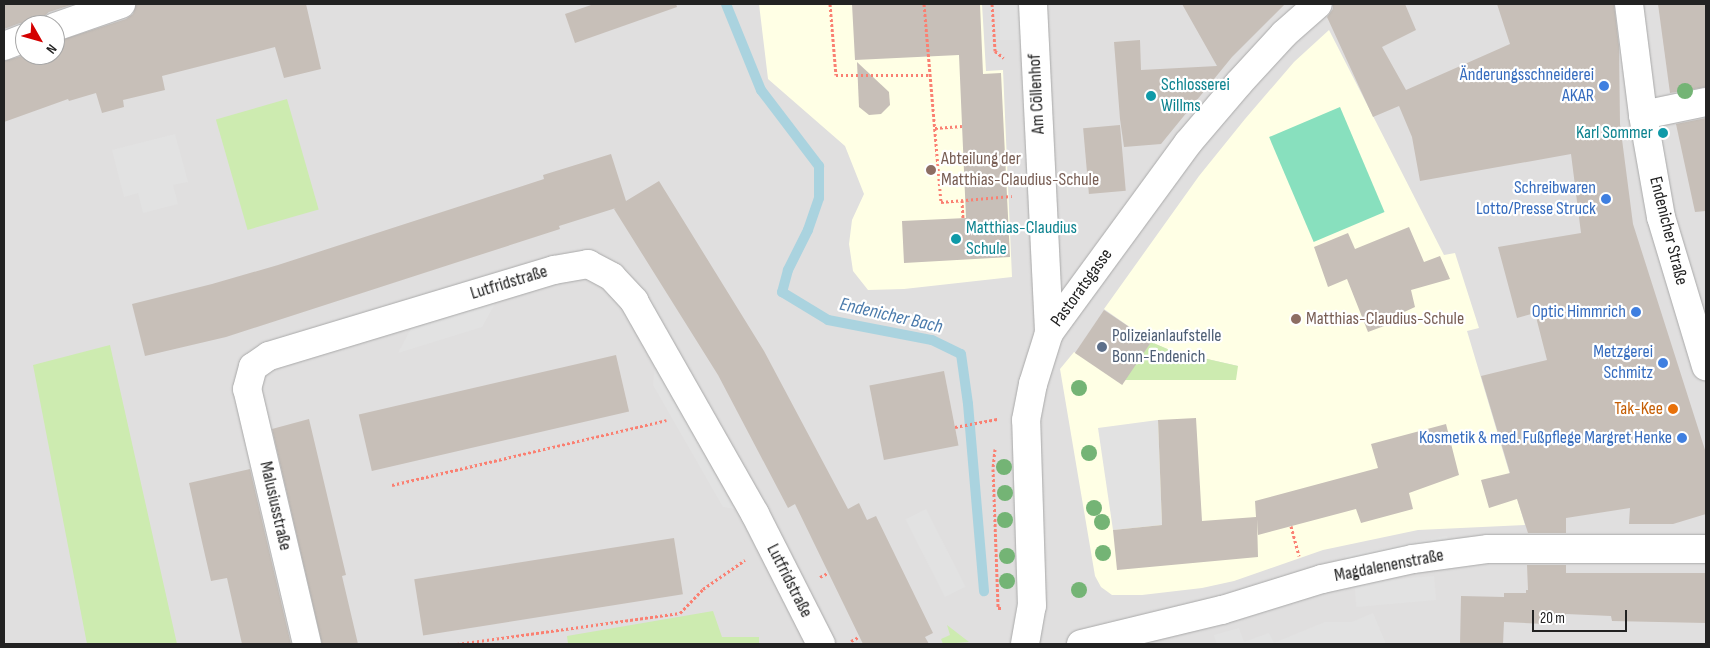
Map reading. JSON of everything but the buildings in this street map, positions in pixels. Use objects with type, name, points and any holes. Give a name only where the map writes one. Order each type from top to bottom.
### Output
[{"type":"street","points":[[65,24],[121,4]]},
{"type":"street","name":"Am Cöllenhof","points":[[1033,4],[1049,333]]},
{"type":"street","name":"Pastoratsgasse","points":[[1025,644],[1032,606],[1026,420],[1032,384],[1049,333],[1188,143],[1284,34],[1318,4]]},
{"type":"street","name":"Endenicher Straße","points":[[1629,4],[1643,115],[1661,217],[1706,366]]},
{"type":"street","points":[[1643,115],[1706,102]]},
{"type":"street","name":"Lutfridstraße","points":[[253,367],[269,356],[554,270],[588,264],[612,277],[634,301],[756,514],[821,644]]},
{"type":"street","name":"Malusiusstraße","points":[[253,367],[247,389],[307,644]]},
{"type":"street","name":"Magdalenenstraße","points":[[1081,644],[1222,610],[1322,578],[1413,559],[1488,549],[1706,549]]},
{"type":"path","points":[[830,4],[836,75],[930,75]]},
{"type":"path","points":[[924,4],[941,202],[1043,194]]},
{"type":"path","points":[[992,4],[995,51],[1005,58]]},
{"type":"path","points":[[935,128],[962,126]]},
{"type":"path","points":[[962,200],[963,218]]},
{"type":"path","points":[[392,485],[698,412]]},
{"type":"path","points":[[956,427],[994,420]]},
{"type":"path","points":[[1291,526],[1295,543]]},
{"type":"path","points":[[457,644],[680,613],[703,589],[731,570]]},
{"type":"shaded area","points":[[4,4],[1706,4],[1706,644],[4,644]]},
{"type":"shaded area","name":"Abteilung der Matthias-Claudius-Schule","points":[[759,4],[982,4],[986,71],[1003,70],[1012,277],[904,289],[868,290],[853,271],[849,244],[852,220],[864,194],[845,146],[768,79]]},
{"type":"shaded area","points":[[1000,4],[1023,4],[1023,40],[1000,40]]},
{"type":"shaded area","name":"Matthias-Claudius-Schule","points":[[1329,30],[1444,255],[1455,253],[1479,328],[1467,331],[1525,525],[1418,530],[1323,550],[1234,581],[1202,588],[1142,595],[1112,595],[1101,587],[1095,576],[1060,369],[1074,352],[1123,380],[1238,366],[1172,351],[1151,342],[1104,309],[1199,176],[1294,62]]},
{"type":"shaded area","points":[[175,134],[188,182],[173,185],[178,204],[143,213],[138,193],[124,197],[112,150]]},
{"type":"shaded area","points":[[497,300],[482,327],[398,353],[413,325]]},
{"type":"shaded area","points":[[655,365],[734,509],[723,507],[653,385]]},
{"type":"shaded area","points":[[1158,420],[1162,525],[1113,530],[1098,428]]},
{"type":"shaded area","points":[[926,509],[965,587],[945,597],[906,519]]},
{"type":"shaded area","points":[[1447,536],[1449,546],[1347,566],[1345,556]]},
{"type":"shaded area","points":[[1434,576],[1436,600],[1356,607],[1354,583]]},
{"type":"shaded area","points":[[1373,613],[1386,644],[1217,644],[1214,635],[1239,628],[1244,642],[1269,633],[1274,643],[1325,622],[1352,622]]},
{"type":"green space","points":[[287,99],[319,210],[248,230],[216,119]]},
{"type":"green space","points":[[1340,107],[1385,212],[1314,242],[1269,137]]},
{"type":"green space","points":[[1151,342],[1172,351],[1238,366],[1236,380],[1123,380]]},
{"type":"green space","points":[[110,345],[177,644],[87,644],[33,365]]},
{"type":"green space","points":[[713,611],[722,637],[759,637],[759,644],[568,644],[567,636]]},
{"type":"green space","points":[[947,625],[969,642],[943,644],[941,639],[950,635]]},
{"type":"waterway","name":"Endenicher Bach","points":[[726,4],[761,90],[819,166],[819,198],[808,230],[788,270],[782,292],[828,320],[932,340],[961,354],[968,404],[984,591]]},
{"type":"place","name":"Änderungsschneiderei AKAR","points":[[1604,86]]},
{"type":"place","name":"Schlosserei Willms","points":[[1151,96]]},
{"type":"place","name":"Karl Sommer","points":[[1663,133]]},
{"type":"place","name":"Abteilung der Matthias-Claudius-Schule","points":[[931,170]]},
{"type":"place","name":"Schreibwaren Lotto/Presse Struck","points":[[1606,199]]},
{"type":"place","name":"Matthias-Claudius Schule","points":[[956,239]]},
{"type":"place","name":"Optic Himmrich","points":[[1636,312]]},
{"type":"place","name":"Matthias-Claudius-Schule","points":[[1296,319]]},
{"type":"place","name":"Polizeianlaufstelle Bonn-Endenich","points":[[1102,347]]},
{"type":"place","name":"Metzgerei Schmitz","points":[[1663,363]]},
{"type":"place","name":"Tak-Kee","points":[[1673,409]]},
{"type":"place","name":"Kosmetik & med. Fußpflege Margret Henke","points":[[1682,438]]}]
